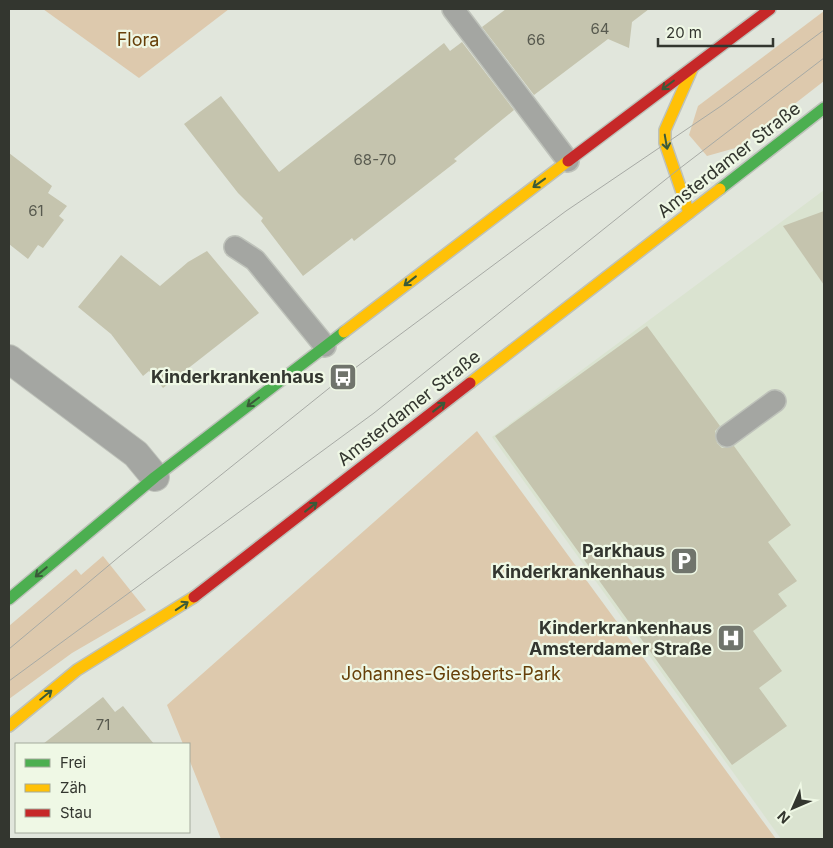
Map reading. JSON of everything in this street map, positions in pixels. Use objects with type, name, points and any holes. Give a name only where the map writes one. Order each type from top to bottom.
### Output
[{"type":"main road","points":[[9,599],[155,476],[770,9]]},
{"type":"main road","points":[[689,213],[665,143],[665,130],[694,65]]},
{"type":"main road","name":"Amsterdamer Straße","points":[[9,726],[77,670],[189,601],[824,108]]},
{"type":"street","points":[[9,359],[136,454],[155,476]]},
{"type":"lane","points":[[453,9],[568,161]]},
{"type":"lane","points":[[234,247],[255,260],[326,346]]},
{"type":"lane","points":[[727,436],[775,401]]},
{"type":"shaded area","name":"Kinderkrankenhaus Amsterdamer Straße","points":[[824,190],[824,839],[781,839],[492,437]]},
{"type":"green space","name":"Flora","points":[[43,9],[229,9],[139,78]]},
{"type":"green space","points":[[824,11],[824,81],[739,147],[707,156],[689,135],[698,106]]},
{"type":"green space","name":"Johannes-Giesberts-Park","points":[[477,431],[776,839],[221,839],[190,762],[190,743],[183,743],[167,705]]},
{"type":"green space","points":[[103,556],[146,610],[72,653],[9,699],[9,626],[76,569],[81,575]]},
{"type":"building","points":[[506,9],[649,9],[632,22],[629,48],[608,39],[534,95],[482,27]]},
{"type":"building","points":[[462,42],[514,110],[454,159],[457,161],[354,241],[352,238],[303,276],[261,221],[263,218],[238,193],[184,124],[221,96],[279,172],[444,43],[450,51]]},
{"type":"building","points":[[9,153],[52,186],[48,193],[67,206],[59,216],[64,220],[43,248],[38,245],[28,259],[9,244]]},
{"type":"building","points":[[824,211],[824,285],[783,226]]},
{"type":"building","points":[[207,251],[259,313],[163,388],[149,371],[143,376],[111,334],[78,307],[121,255],[160,286],[188,262]]},
{"type":"building","name":"Parkhaus Kinderkrankenhaus","points":[[647,326],[720,426],[715,431],[717,443],[722,448],[734,446],[791,525],[768,542],[797,581],[778,594],[787,606],[753,631],[782,671],[759,688],[787,726],[732,765],[495,436]]},
{"type":"building","points":[[103,697],[115,712],[123,706],[153,743],[44,743]]},
{"type":"tram line","points":[[9,649],[120,556],[343,377],[566,211],[721,106],[824,30]]},
{"type":"tram line","points":[[9,681],[374,413],[675,172],[824,58]]},
{"type":"traffic: fast","points":[[720,189],[824,108]]},
{"type":"traffic: fast","points":[[9,599],[155,477],[344,332]]},
{"type":"traffic: slow","points":[[689,213],[665,143],[665,130],[692,69]]},
{"type":"traffic: slow","points":[[344,332],[568,161]]},
{"type":"traffic: slow","points":[[470,383],[720,189]]},
{"type":"traffic: slow","points":[[9,726],[77,670],[194,597]]},
{"type":"traffic: jam","points":[[568,161],[770,9]]},
{"type":"traffic: jam","points":[[194,597],[470,383]]},
{"type":"place","name":"Kinderkrankenhaus","points":[[343,377]]},
{"type":"place","name":"Parkhaus Kinderkrankenhaus","points":[[684,561]]},
{"type":"place","name":"Kinderkrankenhaus Amsterdamer Straße","points":[[731,638]]}]
